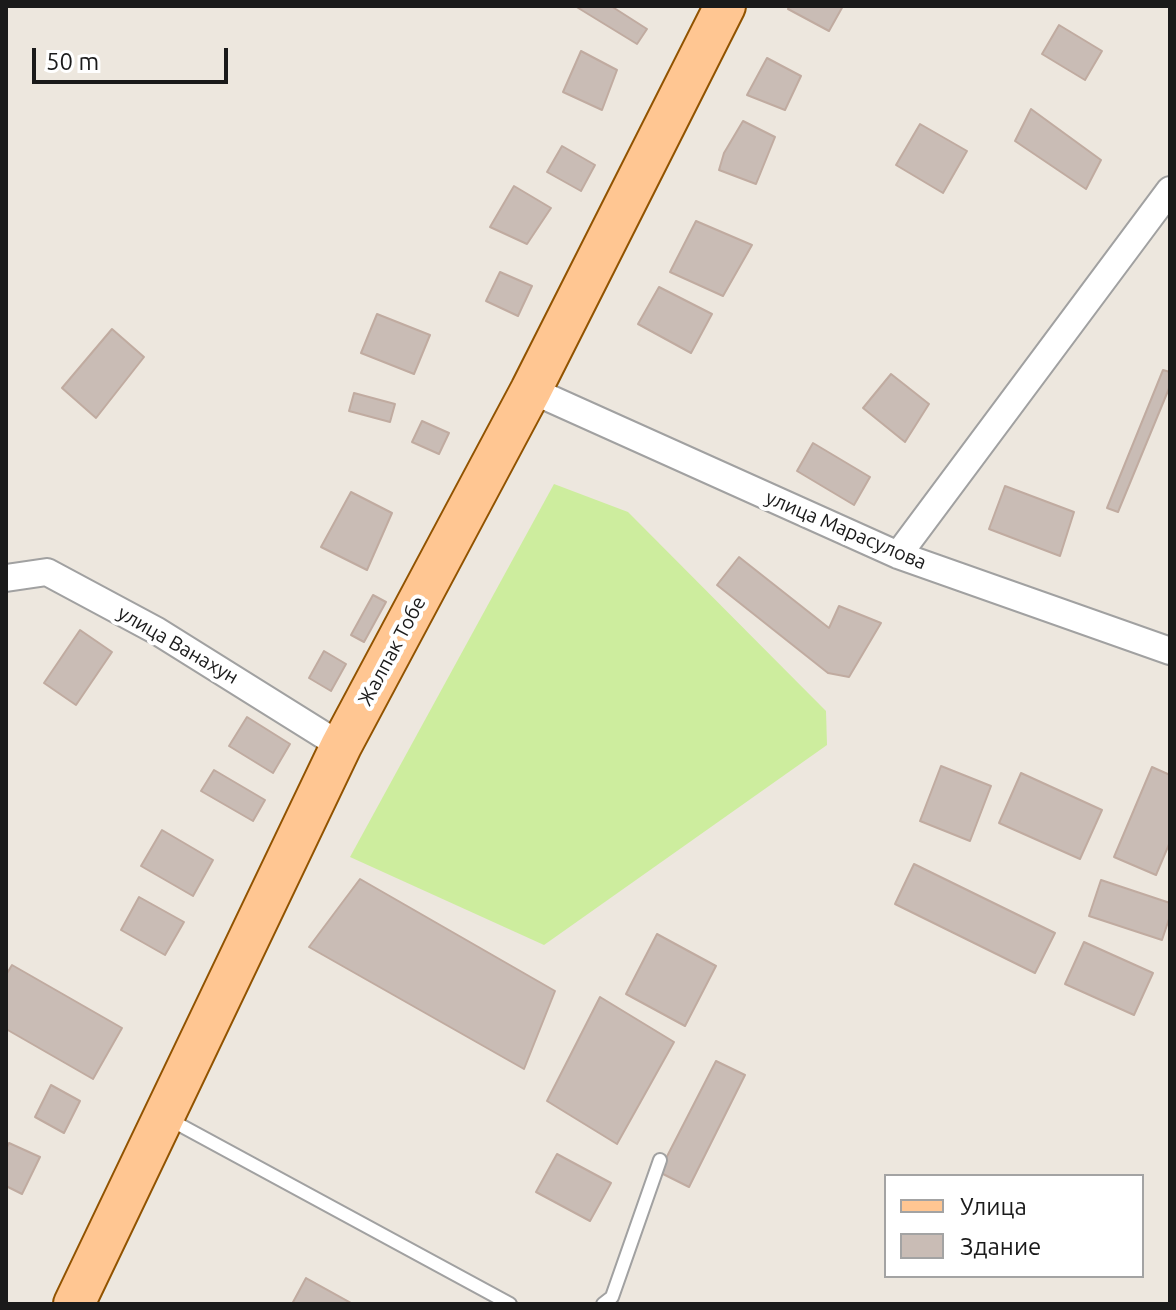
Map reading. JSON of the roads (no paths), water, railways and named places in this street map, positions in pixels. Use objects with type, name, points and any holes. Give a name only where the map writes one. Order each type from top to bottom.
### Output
[{"type":"main road","name":"Жалпак Тобе","points":[[74,1304],[341,746],[531,390],[725,6]]},
{"type":"street","points":[[898,555],[1170,190]]},
{"type":"street","name":"улица Марасулова","points":[[531,390],[898,555],[1170,651]]},
{"type":"street","name":"улица Ванахун","points":[[6,578],[47,572],[157,631],[341,746]]},
{"type":"lane","points":[[164,1116],[510,1304]]},
{"type":"lane","points":[[603,1304],[612,1297],[660,1160]]}]
